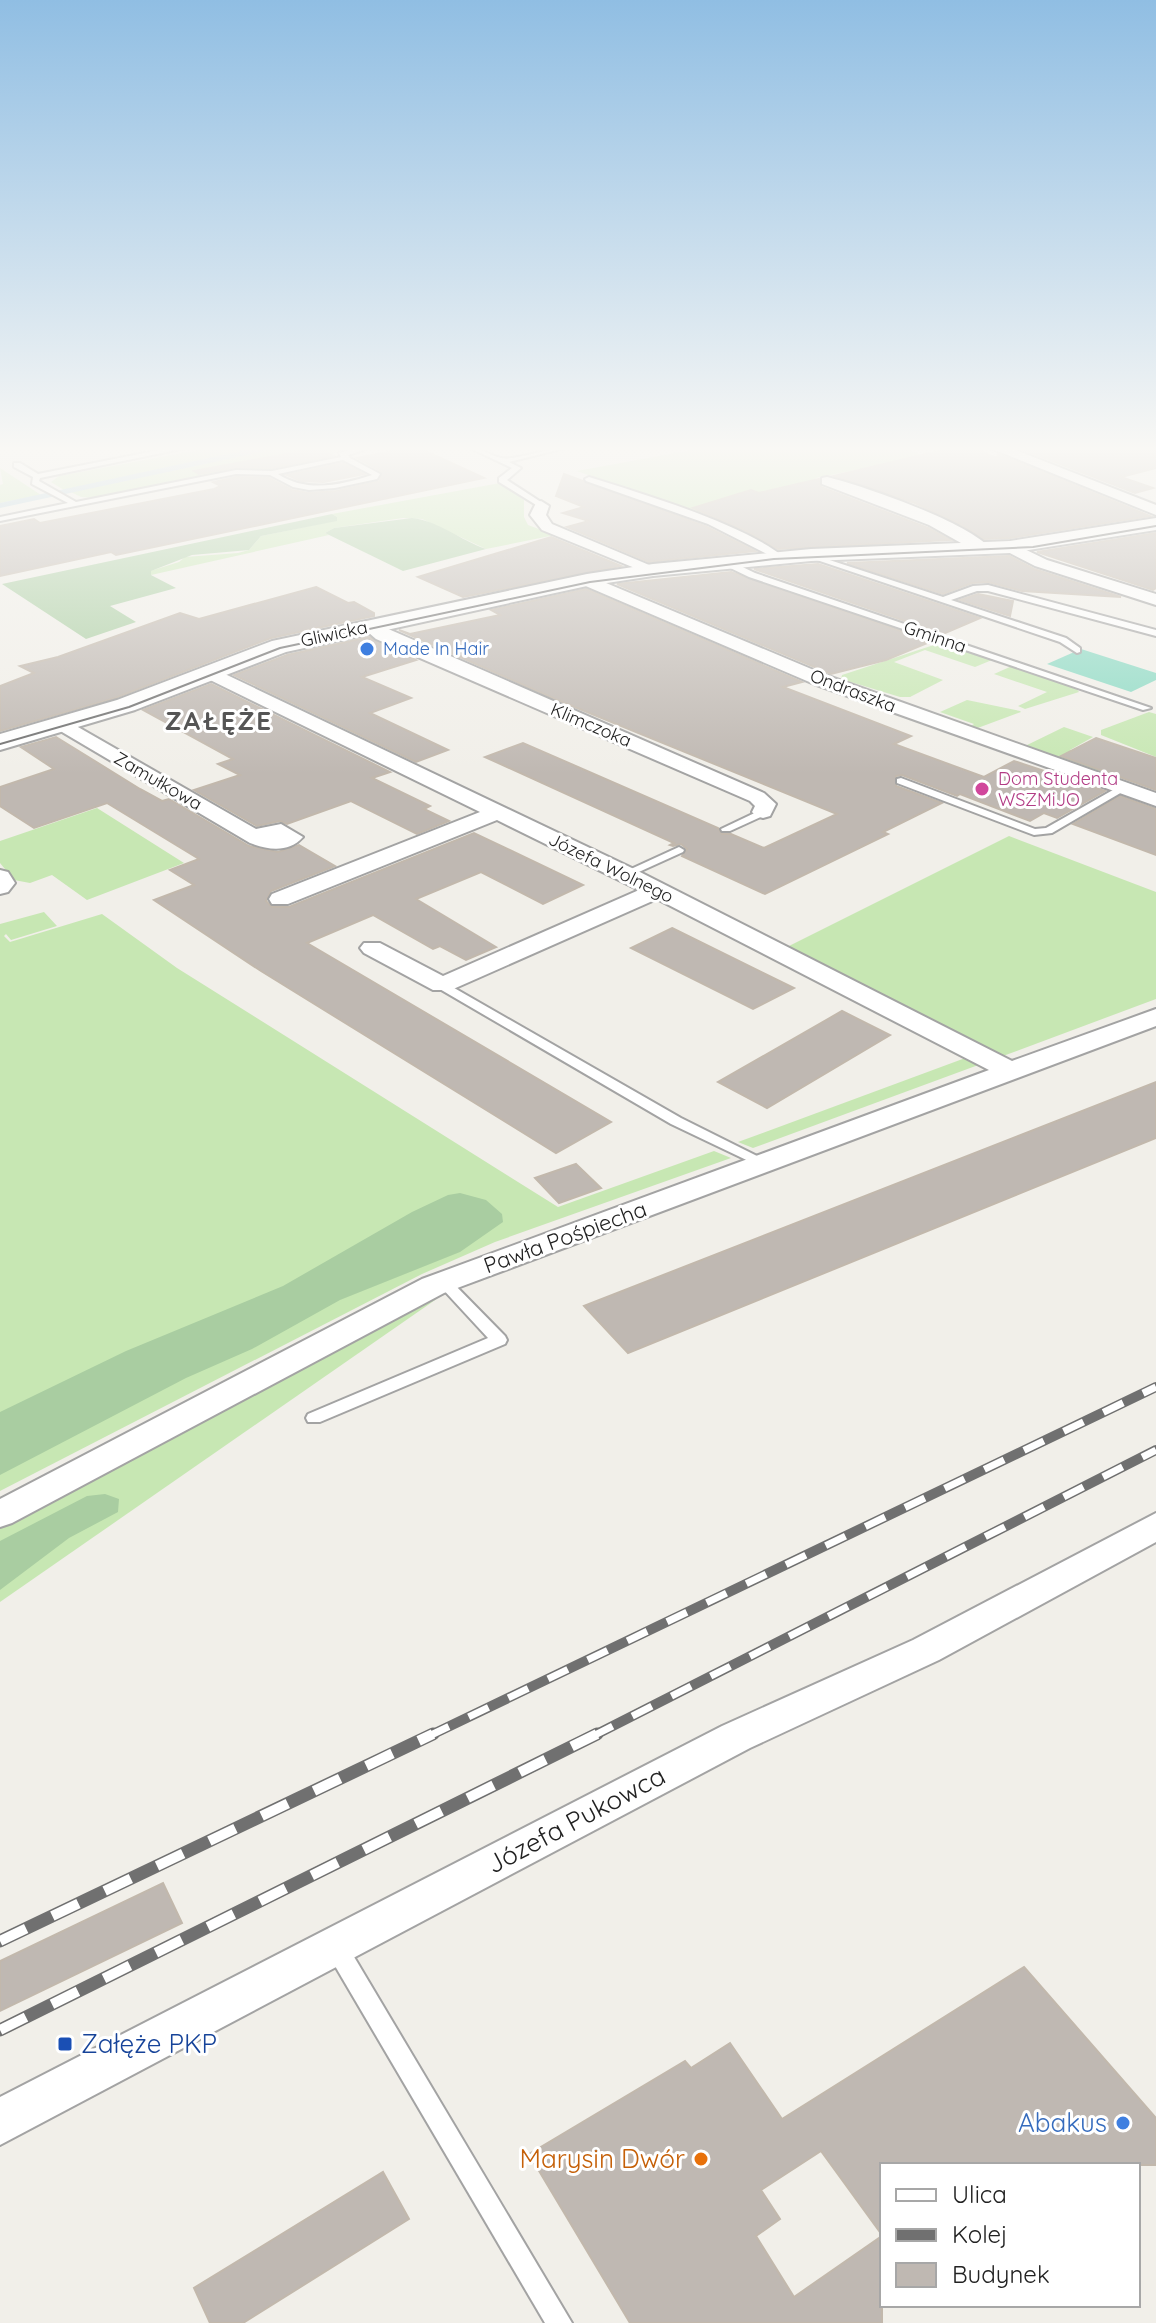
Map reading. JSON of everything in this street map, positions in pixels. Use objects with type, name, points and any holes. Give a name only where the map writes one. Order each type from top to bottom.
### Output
[{"type":"street","points":[[619,556],[653,570]]},
{"type":"street","name":"Gliwicka","points":[[0,742],[126,705],[280,646],[587,580],[789,556]]},
{"type":"street","points":[[1028,556],[1156,600]]},
{"type":"street","name":"Ondraszka","points":[[587,580],[821,680],[1156,800]]},
{"type":"street","name":"Klimczoka","points":[[370,626],[382,635],[757,797],[766,804],[763,812]]},
{"type":"street","name":"Józefa Wolnego","points":[[208,672],[626,874],[1011,1071]]},
{"type":"street","name":"Zamułkowa","points":[[64,725],[253,836]]},
{"type":"street","points":[[280,899],[498,812]]},
{"type":"street","points":[[0,877],[4,883],[0,887]]},
{"type":"street","points":[[372,948],[442,985],[657,890]]},
{"type":"street","name":"Pawła Pośpiecha","points":[[0,1514],[444,1282],[1156,1017]]},
{"type":"street","name":"Józefa Pukowca","points":[[0,2122],[736,1737],[926,1650],[1156,1526]]},
{"type":"lane","points":[[815,556],[1063,640],[1077,650]]},
{"type":"lane","name":"Gminna","points":[[725,562],[752,575],[1146,708]]},
{"type":"lane","points":[[942,600],[976,588],[988,588],[1156,633]]},
{"type":"lane","points":[[901,781],[1034,832],[1048,831],[1124,788]]},
{"type":"lane","name":"Klimczoka","points":[[726,829],[763,812]]},
{"type":"lane","points":[[626,874],[679,850]]},
{"type":"lane","points":[[442,985],[676,1121],[764,1163]]},
{"type":"lane","points":[[314,1418],[499,1340],[444,1282]]},
{"type":"lane","points":[[336,1947],[559,2323]]},
{"type":"green space","points":[[132,556],[188,556],[151,571],[151,575],[176,588],[110,606],[136,622],[86,639],[2,584]]},
{"type":"green space","points":[[234,556],[151,575],[150,571],[179,562],[185,557]]},
{"type":"green space","points":[[373,556],[458,556],[403,571]]},
{"type":"green space","points":[[943,642],[992,660],[975,667],[925,650],[894,662],[943,680],[910,697],[900,697],[841,679],[842,675]]},
{"type":"green space","points":[[1081,649],[1156,673],[1156,680],[1131,692],[1047,664]]},
{"type":"green space","points":[[1012,666],[1075,687],[1079,692],[1025,709],[1018,706],[1047,692],[994,674]]},
{"type":"green space","points":[[967,700],[1021,712],[975,729],[970,727],[974,724],[940,712]]},
{"type":"green space","points":[[1149,712],[1156,714],[1156,757],[1101,735],[1101,730]]},
{"type":"green space","points":[[1064,727],[1093,737],[1070,750],[1114,765],[1100,773],[1025,746]]},
{"type":"green space","points":[[97,808],[184,863],[87,900],[52,875],[30,883],[14,880],[0,863],[0,841]]},
{"type":"green space","points":[[1009,836],[1156,892],[1156,999],[1003,1056],[787,947]]},
{"type":"green space","points":[[44,912],[57,926],[11,940],[6,934],[4,936],[10,942],[102,914],[177,968],[558,1207],[714,1151],[731,1158],[495,1242],[422,1274],[0,1491],[0,924]]},
{"type":"green space","points":[[968,1057],[981,1064],[753,1148],[738,1142]]},
{"type":"green space","points":[[460,1193],[486,1200],[502,1214],[503,1222],[460,1252],[340,1300],[252,1349],[186,1378],[0,1475],[0,1412],[126,1351],[283,1286],[412,1212],[448,1195]]},
{"type":"green space","points":[[438,1298],[0,1602],[0,1528]]},
{"type":"green space","points":[[105,1494],[119,1499],[118,1512],[69,1538],[0,1590],[0,1541],[87,1496]]},
{"type":"building","points":[[0,556],[91,556],[0,576]]},
{"type":"building","points":[[486,556],[598,556],[621,566],[463,597],[418,577]]},
{"type":"building","points":[[636,556],[703,556],[649,562]]},
{"type":"building","points":[[1010,556],[1034,569],[1121,597],[1022,591],[988,582],[972,583],[943,594],[847,563]]},
{"type":"building","points":[[1050,556],[1156,556],[1156,588],[1153,590]]},
{"type":"building","points":[[818,564],[980,618],[943,634],[754,569]]},
{"type":"building","points":[[731,572],[927,640],[924,642],[927,643],[886,660],[831,674],[617,584]]},
{"type":"building","points":[[316,587],[348,603],[354,602],[374,613],[374,616],[271,638],[115,698],[0,731],[0,686],[34,673],[20,666],[58,657],[180,613],[199,619]]},
{"type":"building","points":[[586,589],[802,682],[783,687],[911,736],[894,744],[984,777],[1014,761],[1105,791],[1057,818],[1044,813],[1030,821],[960,794],[957,796],[902,775],[896,776],[896,786],[942,803],[883,832],[888,834],[765,894],[682,856],[687,849],[681,844],[670,845],[674,843],[485,757],[523,743],[718,828],[722,834],[731,834],[764,848],[837,814],[555,699],[399,630],[410,634],[500,615],[491,610]]},
{"type":"building","points":[[978,594],[1013,601],[1010,616],[960,600]]},
{"type":"building","points":[[369,637],[416,660],[362,677],[411,698],[370,713],[448,750],[416,762],[234,675],[287,655]]},
{"type":"building","points":[[211,684],[390,772],[372,778],[430,806],[424,809],[449,821],[417,834],[351,801],[287,824],[280,821],[257,826],[194,790],[240,775],[218,764],[233,759],[143,710]]},
{"type":"building","points":[[56,737],[140,789],[162,801],[169,799],[249,846],[278,852],[299,845],[335,866],[271,891],[266,901],[272,907],[289,907],[474,833],[583,885],[543,904],[481,872],[416,899],[496,947],[466,960],[440,946],[433,949],[373,915],[307,943],[611,1122],[556,1153],[261,971],[154,900],[194,885],[170,870],[199,859],[107,803],[34,828],[0,806],[0,787],[54,769],[21,747]]},
{"type":"building","points":[[1096,738],[1156,758],[1156,790],[1061,756]]},
{"type":"building","points":[[1120,796],[1156,809],[1156,855],[1073,824]]},
{"type":"building","points":[[672,928],[794,988],[753,1009],[631,948]]},
{"type":"building","points":[[842,1011],[890,1035],[767,1108],[718,1082]]},
{"type":"building","points":[[1156,1082],[1156,1138],[628,1353],[584,1306]]},
{"type":"building","points":[[576,1164],[601,1188],[559,1203],[535,1178]]},
{"type":"building","points":[[163,1883],[182,1923],[0,2011],[0,1961]]},
{"type":"building","points":[[1024,1967],[1156,2118],[1156,2165],[880,2163],[880,2232],[821,2151],[761,2190],[780,2219],[756,2236],[794,2297],[880,2237],[882,2323],[630,2323],[529,2154],[685,2061],[691,2068],[730,2043],[782,2119]]},
{"type":"building","points":[[383,2172],[409,2219],[243,2323],[210,2323],[194,2288]]},
{"type":"tram line","points":[[0,744],[129,707],[280,648],[590,582],[774,559],[830,556]]},
{"type":"railway","points":[[429,1736],[1156,1387]]},
{"type":"railway","points":[[594,1735],[1156,1450]]},
{"type":"railway","points":[[0,1941],[433,1734]]},
{"type":"railway","points":[[0,2030],[594,1735]]},
{"type":"place","name":"Made In Hair","points":[[367,649]]},
{"type":"place","name":"Dom Studenta WSZMiJO","points":[[982,789]]},
{"type":"place","name":"Załęże PKP","points":[[65,2044]]},
{"type":"place","name":"Abakus","points":[[1123,2123]]},
{"type":"place","name":"Marysin Dwór","points":[[701,2159]]},
{"type":"district","name":"ZAŁĘŻE","points":[[219,721]]}]
